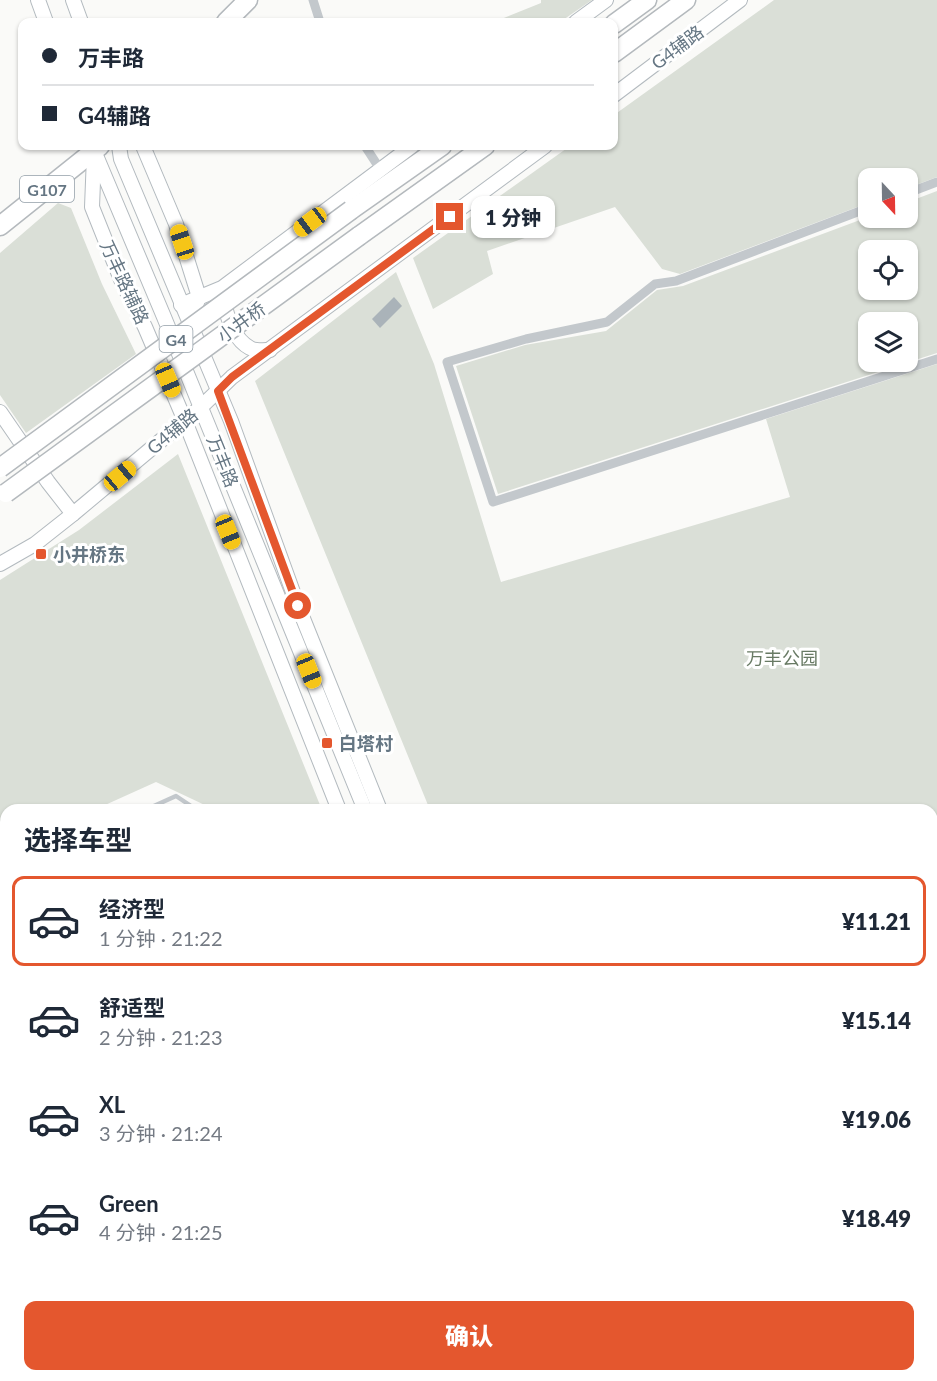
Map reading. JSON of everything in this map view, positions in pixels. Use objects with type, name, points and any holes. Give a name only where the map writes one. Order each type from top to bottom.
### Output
[{"type":"highway","points":[[230,18],[248,0]]},
{"type":"highway","points":[[618,21],[647,0]]},
{"type":"highway","points":[[618,49],[686,0]]},
{"type":"highway","name":"G107","points":[[2,222],[91,150]]},
{"type":"highway","name":"小井桥","points":[[0,468],[436,150]]},
{"type":"highway","name":"小井桥","points":[[3,495],[478,150]]},
{"type":"street","points":[[38,0],[45,18]]},
{"type":"street","points":[[73,0],[80,18]]},
{"type":"street","points":[[313,0],[319,18]]},
{"type":"street","points":[[581,18],[606,0]]},
{"type":"street","name":"G4辅路","points":[[618,92],[740,0]]},
{"type":"street","name":"万丰路辅路","points":[[95,150],[92,207],[122,282],[145,327],[185,421],[337,804]]},
{"type":"street","name":"万丰路","points":[[96,150],[363,804]]},
{"type":"street","name":"万丰路","points":[[120,150],[121,159],[218,391],[298,606],[378,804]]},
{"type":"street","points":[[145,150],[176,224],[199,297],[189,324]]},
{"type":"street","points":[[368,150],[380,169]]},
{"type":"street","points":[[181,305],[222,288],[406,150]]},
{"type":"street","name":"G4辅路","points":[[0,564],[35,544],[73,514],[185,421],[232,377],[540,150]]},
{"type":"street","points":[[918,190],[937,182]]},
{"type":"street","points":[[858,212],[676,281],[655,284],[607,322],[526,339],[447,362],[493,502],[937,359]]},
{"type":"street","points":[[222,288],[225,311],[239,339],[251,349],[270,350]]},
{"type":"street","points":[[0,412],[73,514]]},
{"type":"lane","points":[[158,804],[176,796],[188,804]]},
{"type":"green space","points":[[541,0],[592,0],[566,18],[504,18],[541,3]]},
{"type":"green space","points":[[774,0],[937,0],[937,177],[918,184],[918,168],[858,168],[858,207],[680,274],[662,269],[615,207],[487,251],[493,274],[433,309],[413,258],[564,150],[618,150],[618,112]]},
{"type":"green space","points":[[937,191],[937,353],[918,359],[918,312],[858,312],[858,372],[878,372],[498,494],[456,366],[525,345],[606,331],[657,290],[683,286],[858,221],[858,228],[918,228],[918,198]]},
{"type":"green space","points":[[58,203],[71,208],[102,284],[136,354],[26,433],[0,395],[0,253]]},
{"type":"green space","name":"万丰公园","points":[[396,272],[434,364],[501,582],[790,497],[766,419],[937,364],[937,804],[428,804],[255,381]]},
{"type":"green space","points":[[178,454],[320,804],[203,804],[156,782],[107,804],[0,804],[0,580],[79,530]]},
{"type":"building","points":[[394,297],[402,306],[380,328],[372,319]]},
{"type":"place","name":"小井桥东","points":[[41,554]]},
{"type":"place","name":"白塔村","points":[[327,743]]},
{"type":"route","points":[[298,606],[218,391],[232,377],[450,217]]}]
